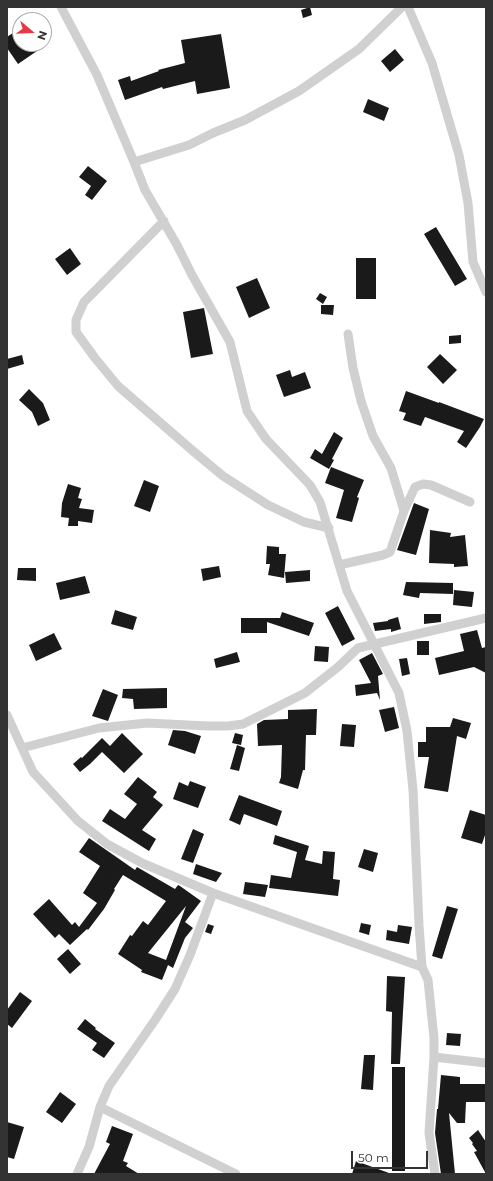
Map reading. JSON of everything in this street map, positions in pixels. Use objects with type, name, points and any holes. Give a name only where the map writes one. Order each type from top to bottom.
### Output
[{"type":"street","points":[[61,7],[97,75],[145,190],[164,221],[192,275],[230,342],[247,411],[266,439],[310,485],[320,502],[347,592],[399,693],[407,730],[413,790],[422,968],[428,980],[434,1038],[429,1133],[435,1174]]},
{"type":"street","points":[[134,162],[189,145],[245,120],[299,91],[359,49],[402,7]]},
{"type":"street","points":[[408,7],[432,63],[459,155],[468,203],[473,262],[486,292]]},
{"type":"street","points":[[164,221],[84,302],[76,320],[76,332],[118,386],[223,476],[268,506],[304,522],[329,528]]},
{"type":"street","points":[[348,334],[353,368],[361,401],[374,436],[391,468],[404,511]]},
{"type":"street","points":[[339,565],[390,552],[404,511],[415,487],[423,484],[431,485],[470,502]]},
{"type":"street","points":[[22,748],[99,728],[146,723],[208,726],[243,724],[305,693],[338,667],[358,648],[374,643],[486,618]]},
{"type":"street","points":[[7,716],[33,772],[78,821],[107,844],[142,863],[214,893],[422,968]]},
{"type":"street","points":[[77,1174],[89,1147],[100,1107],[109,1086],[156,1020],[175,989],[214,893]]},
{"type":"street","points":[[434,1057],[486,1063]]},
{"type":"street","points":[[100,1107],[236,1174]]},
{"type":"building","points":[[310,7],[312,15],[303,18],[301,10]]},
{"type":"building","points":[[12,34],[12,52],[36,52],[18,64],[7,48],[7,37]]},
{"type":"building","points":[[221,34],[230,88],[197,94],[195,81],[163,89],[162,87],[125,100],[118,80],[130,76],[131,81],[159,71],[158,70],[185,63],[181,40]]},
{"type":"building","points":[[395,49],[404,60],[390,72],[381,61]]},
{"type":"building","points":[[368,99],[389,108],[384,121],[363,112]]},
{"type":"building","points":[[88,166],[107,181],[92,200],[85,195],[91,186],[79,177]]},
{"type":"building","points":[[436,227],[467,279],[455,286],[424,234]]},
{"type":"building","points":[[70,248],[81,264],[67,275],[55,259]]},
{"type":"building","points":[[356,258],[376,258],[376,299],[356,299]]},
{"type":"building","points":[[257,278],[270,308],[249,318],[236,287]]},
{"type":"building","points":[[320,293],[327,297],[323,304],[316,299]]},
{"type":"building","points":[[321,305],[334,305],[333,315],[321,314]]},
{"type":"building","points":[[204,308],[213,354],[191,358],[183,312]]},
{"type":"building","points":[[461,335],[461,343],[449,344],[449,336]]},
{"type":"building","points":[[440,354],[457,370],[443,384],[427,367]]},
{"type":"building","points":[[22,355],[24,364],[7,369],[7,359]]},
{"type":"building","points":[[290,370],[292,377],[305,372],[311,388],[284,397],[276,375]]},
{"type":"building","points":[[29,389],[43,403],[50,420],[38,426],[32,412],[19,400]]},
{"type":"building","points":[[406,391],[484,419],[466,448],[457,442],[464,431],[425,417],[421,426],[403,420],[406,413],[399,411]]},
{"type":"building","points":[[334,432],[343,438],[332,459],[334,460],[329,469],[310,458],[315,449],[322,454]]},
{"type":"building","points":[[331,467],[364,480],[357,497],[359,498],[352,522],[336,518],[344,490],[325,483]]},
{"type":"building","points":[[144,480],[159,486],[150,512],[134,506]]},
{"type":"building","points":[[68,484],[81,488],[78,498],[82,499],[79,508],[94,510],[92,523],[78,521],[78,526],[68,526],[69,518],[61,517],[62,503]]},
{"type":"building","points":[[414,503],[429,509],[416,555],[397,550]]},
{"type":"building","points":[[430,530],[451,533],[450,537],[465,535],[468,566],[454,567],[454,564],[429,563]]},
{"type":"building","points":[[267,546],[279,547],[279,554],[286,554],[284,578],[268,575],[270,564],[266,564]]},
{"type":"building","points":[[219,566],[221,577],[203,581],[201,569]]},
{"type":"building","points":[[18,568],[36,568],[36,581],[17,580]]},
{"type":"building","points":[[310,570],[310,581],[286,583],[285,572]]},
{"type":"building","points":[[85,576],[90,593],[60,600],[56,583]]},
{"type":"building","points":[[406,582],[453,583],[453,594],[420,593],[419,598],[403,595]]},
{"type":"building","points":[[454,590],[474,592],[472,607],[453,605]]},
{"type":"building","points":[[338,606],[355,639],[342,646],[325,613]]},
{"type":"building","points":[[115,610],[137,617],[133,630],[111,624]]},
{"type":"building","points":[[282,612],[314,623],[309,636],[267,622],[267,633],[241,633],[241,618],[280,618]]},
{"type":"building","points":[[424,614],[441,614],[441,622],[424,624]]},
{"type":"building","points":[[398,617],[401,629],[391,632],[391,629],[375,631],[373,623],[388,621]]},
{"type":"building","points":[[477,630],[482,648],[486,647],[486,673],[474,667],[439,675],[435,658],[464,651],[460,634]]},
{"type":"building","points":[[54,633],[62,649],[36,661],[29,645]]},
{"type":"building","points":[[417,641],[429,641],[429,655],[417,655]]},
{"type":"building","points":[[315,646],[329,647],[328,662],[314,661]]},
{"type":"building","points":[[237,652],[240,662],[216,668],[214,659]]},
{"type":"building","points":[[372,653],[383,674],[378,676],[380,700],[377,693],[356,696],[355,685],[371,683],[359,660]]},
{"type":"building","points":[[407,658],[410,674],[402,676],[399,659]]},
{"type":"building","points":[[167,688],[167,708],[134,709],[133,699],[122,698],[123,689]]},
{"type":"building","points":[[103,689],[118,695],[108,721],[92,716]]},
{"type":"building","points":[[394,707],[399,728],[385,732],[379,710]]},
{"type":"building","points":[[317,709],[316,735],[306,735],[305,770],[303,770],[298,789],[279,783],[281,777],[282,745],[258,746],[257,724],[264,720],[288,719],[288,710]]},
{"type":"building","points":[[453,718],[471,723],[466,739],[457,736],[448,792],[424,788],[429,757],[418,757],[418,742],[426,742],[426,727],[450,727]]},
{"type":"building","points":[[342,724],[356,725],[354,747],[340,746]]},
{"type":"building","points":[[173,730],[185,731],[201,736],[195,754],[168,745]]},
{"type":"building","points":[[122,733],[143,754],[124,773],[102,752],[80,772],[73,764],[81,757],[82,758],[102,738],[110,746]]},
{"type":"building","points":[[235,733],[243,735],[241,745],[232,743]]},
{"type":"building","points":[[237,745],[245,748],[239,771],[230,769]]},
{"type":"building","points":[[138,777],[157,792],[153,797],[163,805],[142,830],[156,839],[149,851],[102,821],[110,809],[125,819],[137,804],[124,794]]},
{"type":"building","points":[[190,781],[206,787],[198,808],[173,799],[179,782],[188,786]]},
{"type":"building","points":[[239,795],[282,811],[277,826],[244,814],[240,825],[229,820]]},
{"type":"building","points":[[470,810],[486,815],[486,832],[482,844],[461,838]]},
{"type":"building","points":[[193,829],[204,834],[193,863],[181,859]]},
{"type":"building","points":[[275,835],[309,846],[305,860],[322,864],[323,851],[335,852],[333,879],[340,880],[338,896],[269,888],[271,875],[291,878],[297,852],[273,844]]},
{"type":"building","points":[[89,838],[135,870],[137,867],[175,889],[178,885],[201,901],[185,922],[193,928],[185,938],[173,968],[168,965],[162,980],[141,972],[142,970],[118,954],[130,935],[132,936],[143,921],[148,925],[166,901],[123,875],[104,909],[88,930],[87,929],[70,945],[59,934],[55,938],[33,914],[49,899],[72,925],[75,922],[79,927],[97,903],[83,893],[100,866],[79,852]],"holes":[[[186,906],[166,960],[148,953]]]},
{"type":"building","points":[[364,849],[378,853],[373,872],[358,867]]},
{"type":"building","points":[[196,864],[222,873],[216,882],[193,874]]},
{"type":"building","points":[[245,882],[268,885],[265,897],[243,894]]},
{"type":"building","points":[[447,906],[458,909],[442,959],[432,956]]},
{"type":"building","points":[[361,923],[371,925],[369,935],[359,932]]},
{"type":"building","points":[[208,924],[214,926],[211,934],[205,932]]},
{"type":"building","points":[[398,925],[412,927],[409,944],[386,940],[387,930],[397,932]]},
{"type":"building","points":[[68,949],[81,964],[70,974],[57,959]]},
{"type":"building","points":[[387,976],[405,977],[400,1064],[391,1064],[392,1012],[386,1011]]},
{"type":"building","points":[[20,992],[32,1001],[12,1028],[7,1024],[7,1010]]},
{"type":"building","points":[[85,1019],[96,1028],[95,1029],[115,1043],[104,1058],[92,1050],[97,1043],[77,1029]]},
{"type":"building","points":[[447,1033],[461,1034],[460,1046],[446,1045]]},
{"type":"building","points":[[364,1055],[375,1055],[373,1090],[361,1089]]},
{"type":"building","points":[[392,1067],[405,1067],[405,1171],[392,1171]]},
{"type":"building","points":[[441,1075],[460,1077],[460,1084],[486,1084],[486,1102],[466,1102],[465,1123],[457,1123],[449,1113],[455,1174],[441,1174],[435,1133]]},
{"type":"building","points":[[60,1092],[76,1104],[62,1123],[46,1112]]},
{"type":"building","points":[[7,1122],[24,1127],[14,1159],[7,1157]]},
{"type":"building","points":[[112,1126],[133,1134],[123,1161],[128,1163],[126,1166],[139,1174],[94,1174],[110,1144],[106,1142]]},
{"type":"building","points":[[478,1130],[486,1142],[486,1174],[474,1152],[477,1151],[469,1138]]},
{"type":"building","points":[[356,1161],[389,1173],[389,1174],[352,1174]]}]
